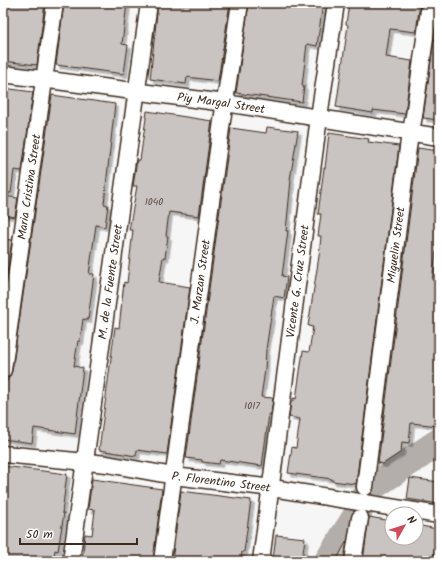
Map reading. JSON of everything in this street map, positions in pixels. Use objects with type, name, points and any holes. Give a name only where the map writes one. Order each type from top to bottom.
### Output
[{"type":"street","name":"Maria Cristina Street","points":[[3,370],[55,3]]},
{"type":"street","name":"M. de la Fuente Street","points":[[71,561],[148,3]]},
{"type":"street","name":"J. Marzan Street","points":[[162,561],[240,3]]},
{"type":"street","name":"Vicente G. Cruz Street","points":[[261,561],[272,488],[319,117],[336,3]]},
{"type":"street","name":"Miguelin Street","points":[[365,487],[411,133],[430,3]]},
{"type":"street","name":"Piy Margal Street","points":[[3,74],[225,103],[439,137]]},
{"type":"street","name":"P. Florentino Street","points":[[3,454],[86,461],[174,476],[272,488],[439,515]]},
{"type":"street","points":[[353,561],[360,518]]},
{"type":"building","points":[[3,3],[45,3],[37,65],[3,61]]},
{"type":"building","points":[[64,3],[127,3],[122,44],[128,45],[124,74],[56,65]]},
{"type":"building","points":[[158,3],[230,3],[218,81],[187,77],[186,84],[150,79]]},
{"type":"building","points":[[249,3],[323,3],[317,46],[307,44],[302,86],[304,86],[302,102],[236,93]]},
{"type":"building","points":[[349,3],[420,3],[416,32],[390,29],[386,57],[412,61],[405,114],[373,110],[373,113],[336,107],[348,25],[346,24]]},
{"type":"building","points":[[434,39],[439,40],[439,120],[423,118]]},
{"type":"building","points":[[3,88],[33,92],[22,171],[14,170],[11,193],[3,193]]},
{"type":"building","points":[[52,95],[115,104],[104,204],[108,205],[105,227],[96,225],[89,274],[94,274],[88,320],[83,319],[74,366],[83,368],[75,434],[34,428],[32,443],[3,439],[3,403],[6,380],[8,380],[12,371]]},
{"type":"building","points":[[147,111],[212,121],[199,216],[169,212],[165,258],[163,257],[159,282],[190,287],[167,454],[137,450],[136,456],[99,450],[115,327],[119,328],[124,282],[127,283],[133,230],[129,230],[137,186],[133,186],[137,160],[140,160]]},
{"type":"building","points":[[267,127],[298,131],[290,180],[286,231],[288,231],[282,276],[287,277],[284,298],[274,296],[266,350],[261,397],[273,398],[271,415],[269,414],[262,466],[220,460],[219,464],[202,462],[202,460],[186,458],[231,128],[266,133]]},
{"type":"building","points":[[329,133],[369,139],[368,142],[399,146],[356,484],[288,473],[292,447],[296,448],[300,419],[289,417],[291,401],[293,401],[293,398],[296,399],[303,351],[309,352],[313,327],[308,326],[319,256],[321,236],[318,236],[321,214],[318,214]]},
{"type":"building","points":[[418,148],[439,151],[439,252],[436,252],[432,280],[439,281],[439,426],[411,423],[409,443],[402,442],[401,452],[383,464],[378,463]]},
{"type":"building","points":[[3,196],[18,198],[15,217],[3,215]]},
{"type":"building","points":[[3,239],[12,240],[3,302]]},
{"type":"building","points":[[3,466],[67,474],[62,513],[64,513],[58,551],[55,550],[53,561],[3,561]]},
{"type":"building","points":[[410,478],[439,482],[439,504],[407,499]]},
{"type":"building","points":[[92,479],[162,489],[153,561],[119,559],[118,561],[82,561],[85,534],[92,535],[95,510],[88,509]]},
{"type":"building","points":[[181,491],[251,500],[244,552],[242,552],[241,561],[172,561]]},
{"type":"building","points":[[369,517],[384,520],[384,546],[424,546],[424,527],[437,529],[433,561],[363,561]]},
{"type":"building","points":[[276,535],[305,538],[302,561],[273,560]]},
{"type":"building","points":[[347,541],[344,561],[336,561],[344,546]]},
{"type":"waterway","points":[[328,561],[357,515],[370,488],[439,442]]}]
